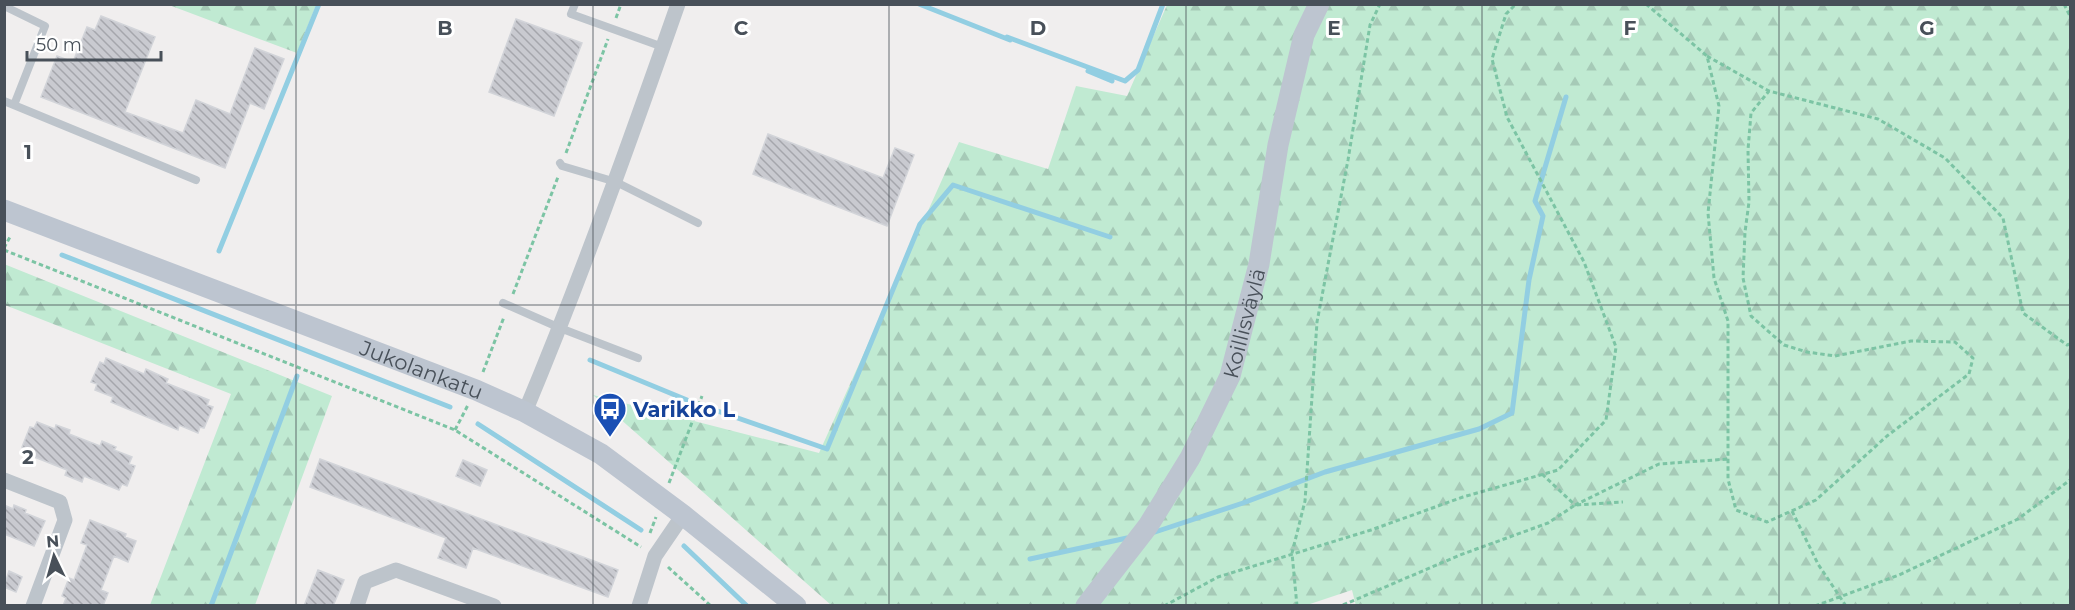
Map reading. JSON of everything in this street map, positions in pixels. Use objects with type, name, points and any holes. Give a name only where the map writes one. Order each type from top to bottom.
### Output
[{"type":"main road","name":"Koillisväylä","points":[[1086,606],[1148,526],[1184,468],[1230,376],[1259,264],[1278,145],[1304,35],[1319,4]]},
{"type":"main road","name":"Jukolankatu","points":[[4,210],[476,390],[525,412],[601,454],[683,515],[796,606]]},
{"type":"street","points":[[525,412],[616,182],[678,4]]},
{"type":"street","points":[[4,480],[60,502],[65,520],[33,606]]},
{"type":"street","points":[[639,606],[650,553],[683,515]]},
{"type":"street","points":[[357,606],[366,582],[396,570],[494,606]]},
{"type":"lane","points":[[575,4],[571,14],[663,47]]},
{"type":"lane","points":[[4,6],[45,26],[14,105]]},
{"type":"lane","points":[[4,101],[196,180]]},
{"type":"lane","points":[[561,164],[616,182],[699,223]]},
{"type":"lane","points":[[506,304],[638,358]]},
{"type":"path","points":[[455,430],[476,390],[506,304],[621,4]]},
{"type":"path","points":[[1297,606],[1292,553],[1305,501],[1317,322],[1348,160],[1370,25],[1380,4]]},
{"type":"path","points":[[1164,606],[1218,577],[1371,530],[1463,497],[1558,470],[1606,420],[1616,347],[1584,262],[1507,117],[1492,59],[1506,14],[1516,4]]},
{"type":"path","points":[[1646,4],[1707,56],[1769,91],[1878,119],[1945,158],[2003,218],[2023,312],[2067,345],[2070,344]]},
{"type":"path","points":[[2064,4],[2070,16]]},
{"type":"path","points":[[1707,56],[1719,106],[1708,213],[1714,278],[1728,321],[1728,479],[1736,510],[1767,522],[1816,500],[1887,436],[1969,374],[1973,358],[1955,342],[1911,341],[1835,356],[1807,352],[1784,345],[1752,316],[1743,278],[1749,202],[1751,113],[1769,91]]},
{"type":"path","points":[[11,235],[4,249],[455,430],[650,553],[711,606]]},
{"type":"path","points":[[650,553],[662,500],[702,396]]},
{"type":"path","points":[[1343,605],[1460,555],[1548,523],[1575,505],[1659,464],[1728,459]]},
{"type":"path","points":[[1542,474],[1575,505],[1623,502]]},
{"type":"path","points":[[1815,606],[1899,575],[2018,519],[2070,480]]},
{"type":"path","points":[[1792,511],[1818,564],[1846,606]]},
{"type":"green space","points":[[316,4],[297,53],[169,5]]},
{"type":"green space","points":[[1167,5],[2070,5],[2070,605],[1356,606],[1352,590],[1304,606],[831,605],[593,395],[819,453],[959,142],[1048,169],[1076,86],[1127,96]]},
{"type":"green space","points":[[4,264],[332,396],[255,605],[150,605],[231,394],[5,305]]},
{"type":"building","points":[[101,16],[155,37],[125,112],[183,133],[196,100],[230,114],[255,48],[284,59],[264,109],[250,103],[225,168],[41,97],[57,56],[73,62],[87,27],[95,30]]},
{"type":"building","points":[[516,19],[582,43],[554,116],[489,92]]},
{"type":"building","points":[[768,134],[883,178],[895,148],[914,155],[887,226],[753,174]]},
{"type":"building","points":[[106,358],[144,374],[146,369],[168,379],[166,383],[209,400],[207,405],[213,407],[204,428],[200,427],[198,433],[179,425],[178,430],[111,402],[113,397],[95,390],[97,384],[91,382],[100,362],[104,364]]},
{"type":"building","points":[[37,422],[55,429],[56,425],[70,430],[69,434],[100,446],[102,441],[116,447],[114,450],[132,457],[129,464],[135,466],[127,486],[122,484],[119,490],[84,476],[82,482],[65,475],[67,470],[27,454],[29,450],[22,447],[30,427],[34,428]]},
{"type":"building","points":[[320,459],[618,570],[608,597],[473,548],[466,568],[438,558],[446,538],[310,487]]},
{"type":"building","points":[[463,460],[487,470],[480,486],[456,476]]},
{"type":"building","points":[[4,505],[13,509],[14,505],[26,510],[25,513],[45,521],[34,546],[4,534]]},
{"type":"building","points":[[90,520],[126,534],[125,537],[136,541],[128,562],[114,556],[101,590],[108,593],[103,606],[63,606],[66,598],[62,596],[69,578],[74,580],[87,545],[81,543]]},
{"type":"building","points":[[318,570],[344,580],[333,606],[304,606]]},
{"type":"building","points":[[9,571],[22,577],[16,592],[4,587]]},
{"type":"waterway","points":[[219,251],[319,4]]},
{"type":"waterway","points":[[919,4],[1010,40]]},
{"type":"waterway","points":[[1007,37],[1125,81],[1138,70],[1163,4]]},
{"type":"waterway","points":[[1088,71],[1112,81]]},
{"type":"waterway","points":[[1155,532],[1243,503],[1325,472],[1479,429],[1512,413],[1529,280],[1543,216],[1535,201],[1566,97]]},
{"type":"waterway","points":[[706,407],[827,449],[920,224],[953,185],[1110,237]]},
{"type":"waterway","points":[[62,255],[450,407]]},
{"type":"waterway","points":[[590,360],[687,400]]},
{"type":"waterway","points":[[211,606],[297,376]]},
{"type":"waterway","points":[[478,424],[641,530]]},
{"type":"waterway","points":[[1030,559],[1127,538]]},
{"type":"waterway","points":[[684,546],[747,606]]},
{"type":"place","name":"Varikko L","points":[[610,438]]}]
